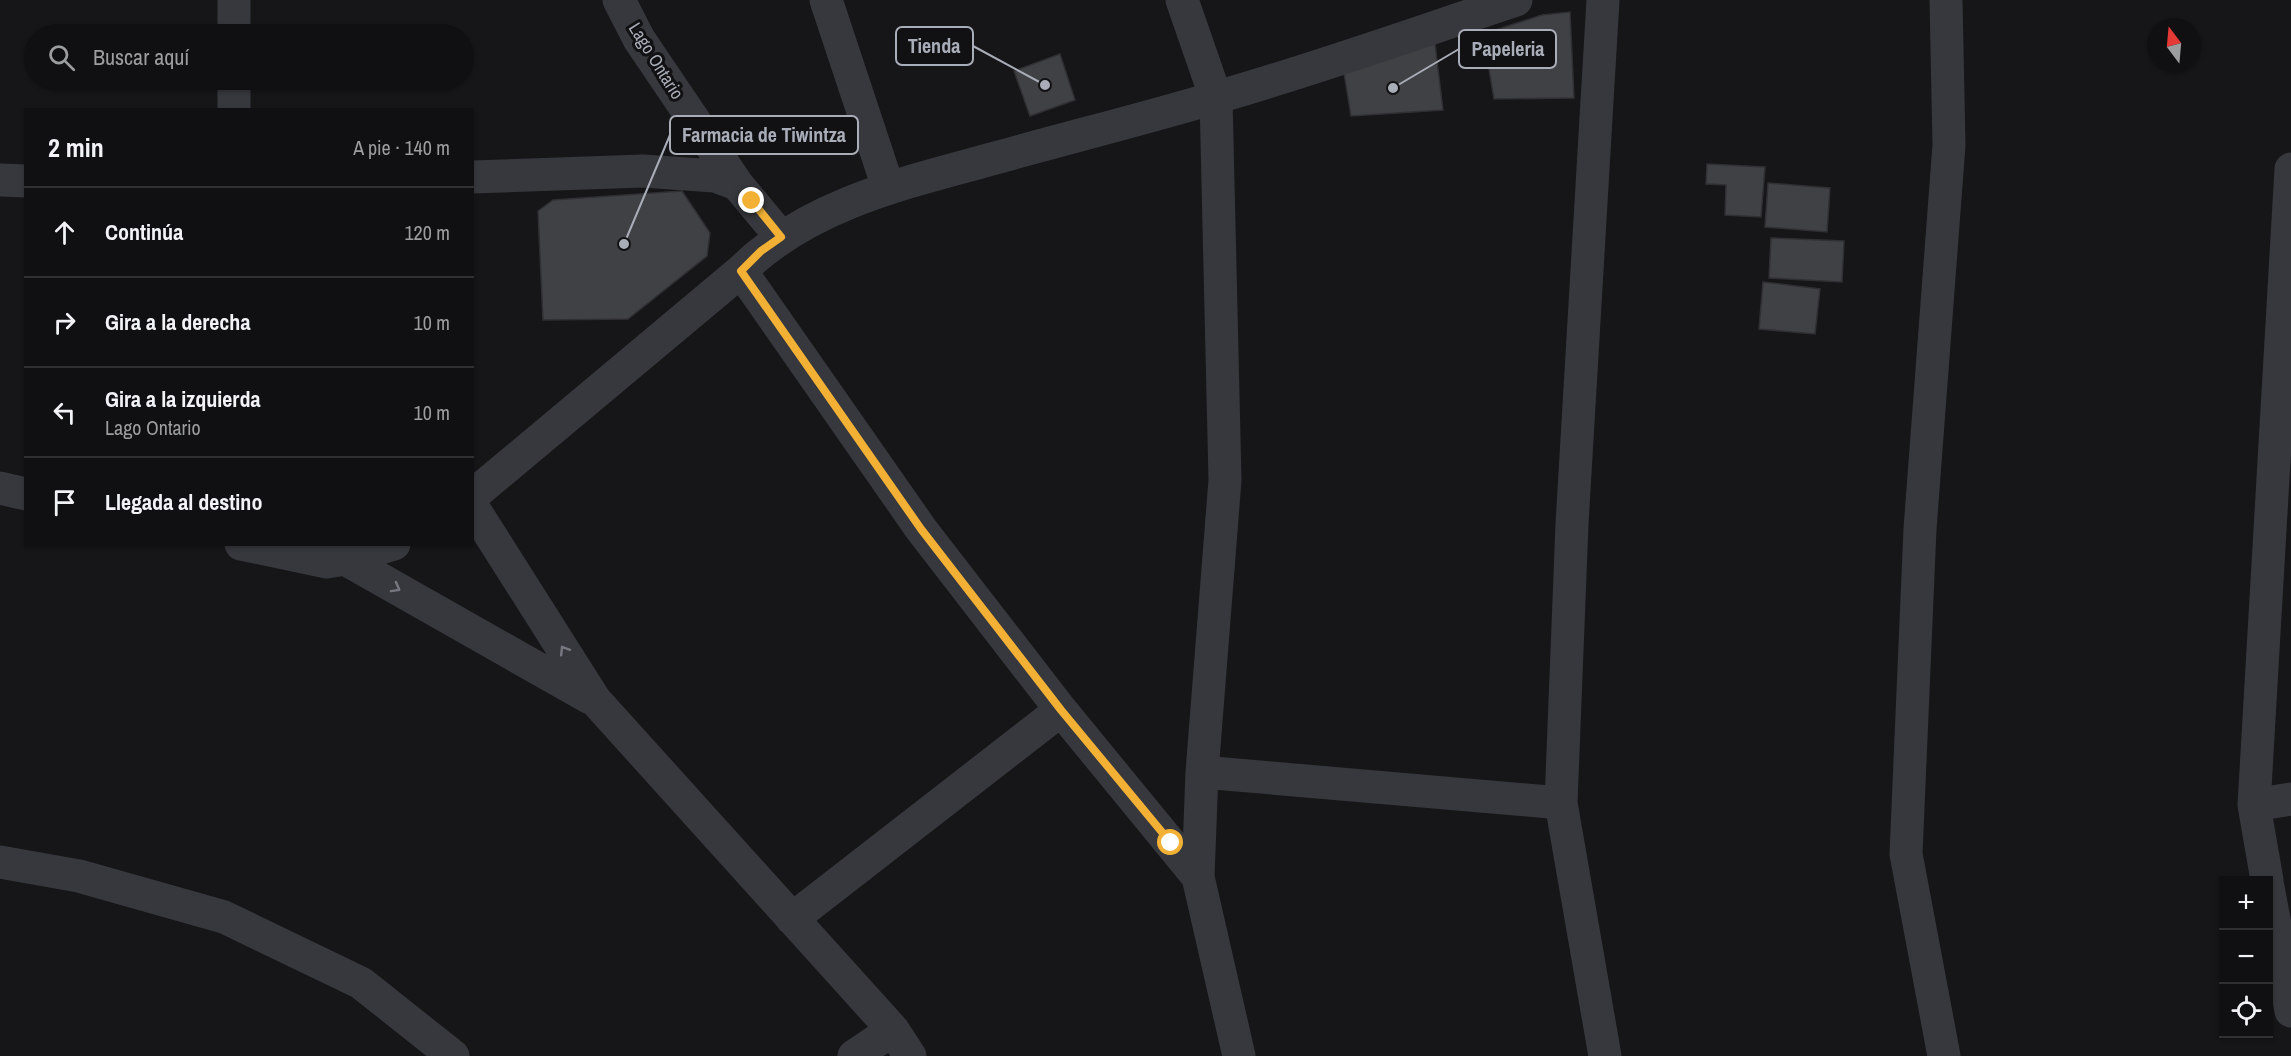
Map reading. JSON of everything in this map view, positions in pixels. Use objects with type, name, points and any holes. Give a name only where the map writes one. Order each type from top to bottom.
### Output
[{"type":"street","points":[[234,0],[234,24]]},
{"type":"street","name":"Lago Ontario","points":[[619,0],[639,39],[737,184],[781,237]]},
{"type":"street","points":[[826,0],[888,187]]},
{"type":"street","points":[[1182,0],[1216,98],[1225,480],[1202,772],[1198,877],[1239,1056]]},
{"type":"street","points":[[474,494],[741,271],[761,251],[781,237],[834,210],[888,187],[1216,98],[1516,0]]},
{"type":"street","points":[[1603,0],[1572,524],[1562,803],[1605,1056]]},
{"type":"street","points":[[1944,1056],[1906,854],[1920,529],[1949,145],[1946,0]]},
{"type":"street","points":[[234,90],[234,108]]},
{"type":"street","points":[[2266,876],[2254,805],[2291,169]]},
{"type":"street","points":[[474,177],[644,171],[715,176],[737,184]]},
{"type":"street","points":[[0,180],[24,181]]},
{"type":"street","points":[[741,271],[921,529],[1061,710],[1198,877]]},
{"type":"street","points":[[0,488],[24,494]]},
{"type":"street","points":[[474,509],[595,700],[902,1043],[854,1056]]},
{"type":"street","points":[[251,546],[327,562],[345,560],[388,546]]},
{"type":"street","points":[[345,560],[595,700]]},
{"type":"street","points":[[792,919],[1061,710]]},
{"type":"street","points":[[1202,772],[1562,803]]},
{"type":"street","points":[[2254,805],[2291,799]]},
{"type":"street","points":[[0,862],[78,876],[224,917],[361,983],[453,1056]]},
{"type":"street","points":[[2273,914],[2291,1011]]},
{"type":"building","points":[[1570,12],[1574,98],[1494,99],[1483,34],[1542,15]]},
{"type":"building","points":[[1435,44],[1443,110],[1351,116],[1343,67]]},
{"type":"building","points":[[1060,54],[1075,100],[1030,116],[1014,71]]},
{"type":"building","points":[[1707,164],[1765,167],[1761,217],[1725,215],[1726,185],[1706,184]]},
{"type":"building","points":[[1768,183],[1830,188],[1827,232],[1765,227]]},
{"type":"building","points":[[682,191],[710,233],[707,256],[628,319],[543,320],[538,211],[553,200]]},
{"type":"building","points":[[1771,238],[1844,241],[1842,282],[1769,278]]},
{"type":"building","points":[[1763,282],[1820,289],[1815,334],[1759,329]]},
{"type":"place","name":"Tienda","points":[[1045,85]]},
{"type":"place","name":"Papeleria","points":[[1393,88]]},
{"type":"place","name":"Farmacia de Tiwintza","points":[[624,244]]},
{"type":"route","points":[[752,201],[781,237],[761,251],[741,271],[921,529],[1061,710],[1171,843]]}]
